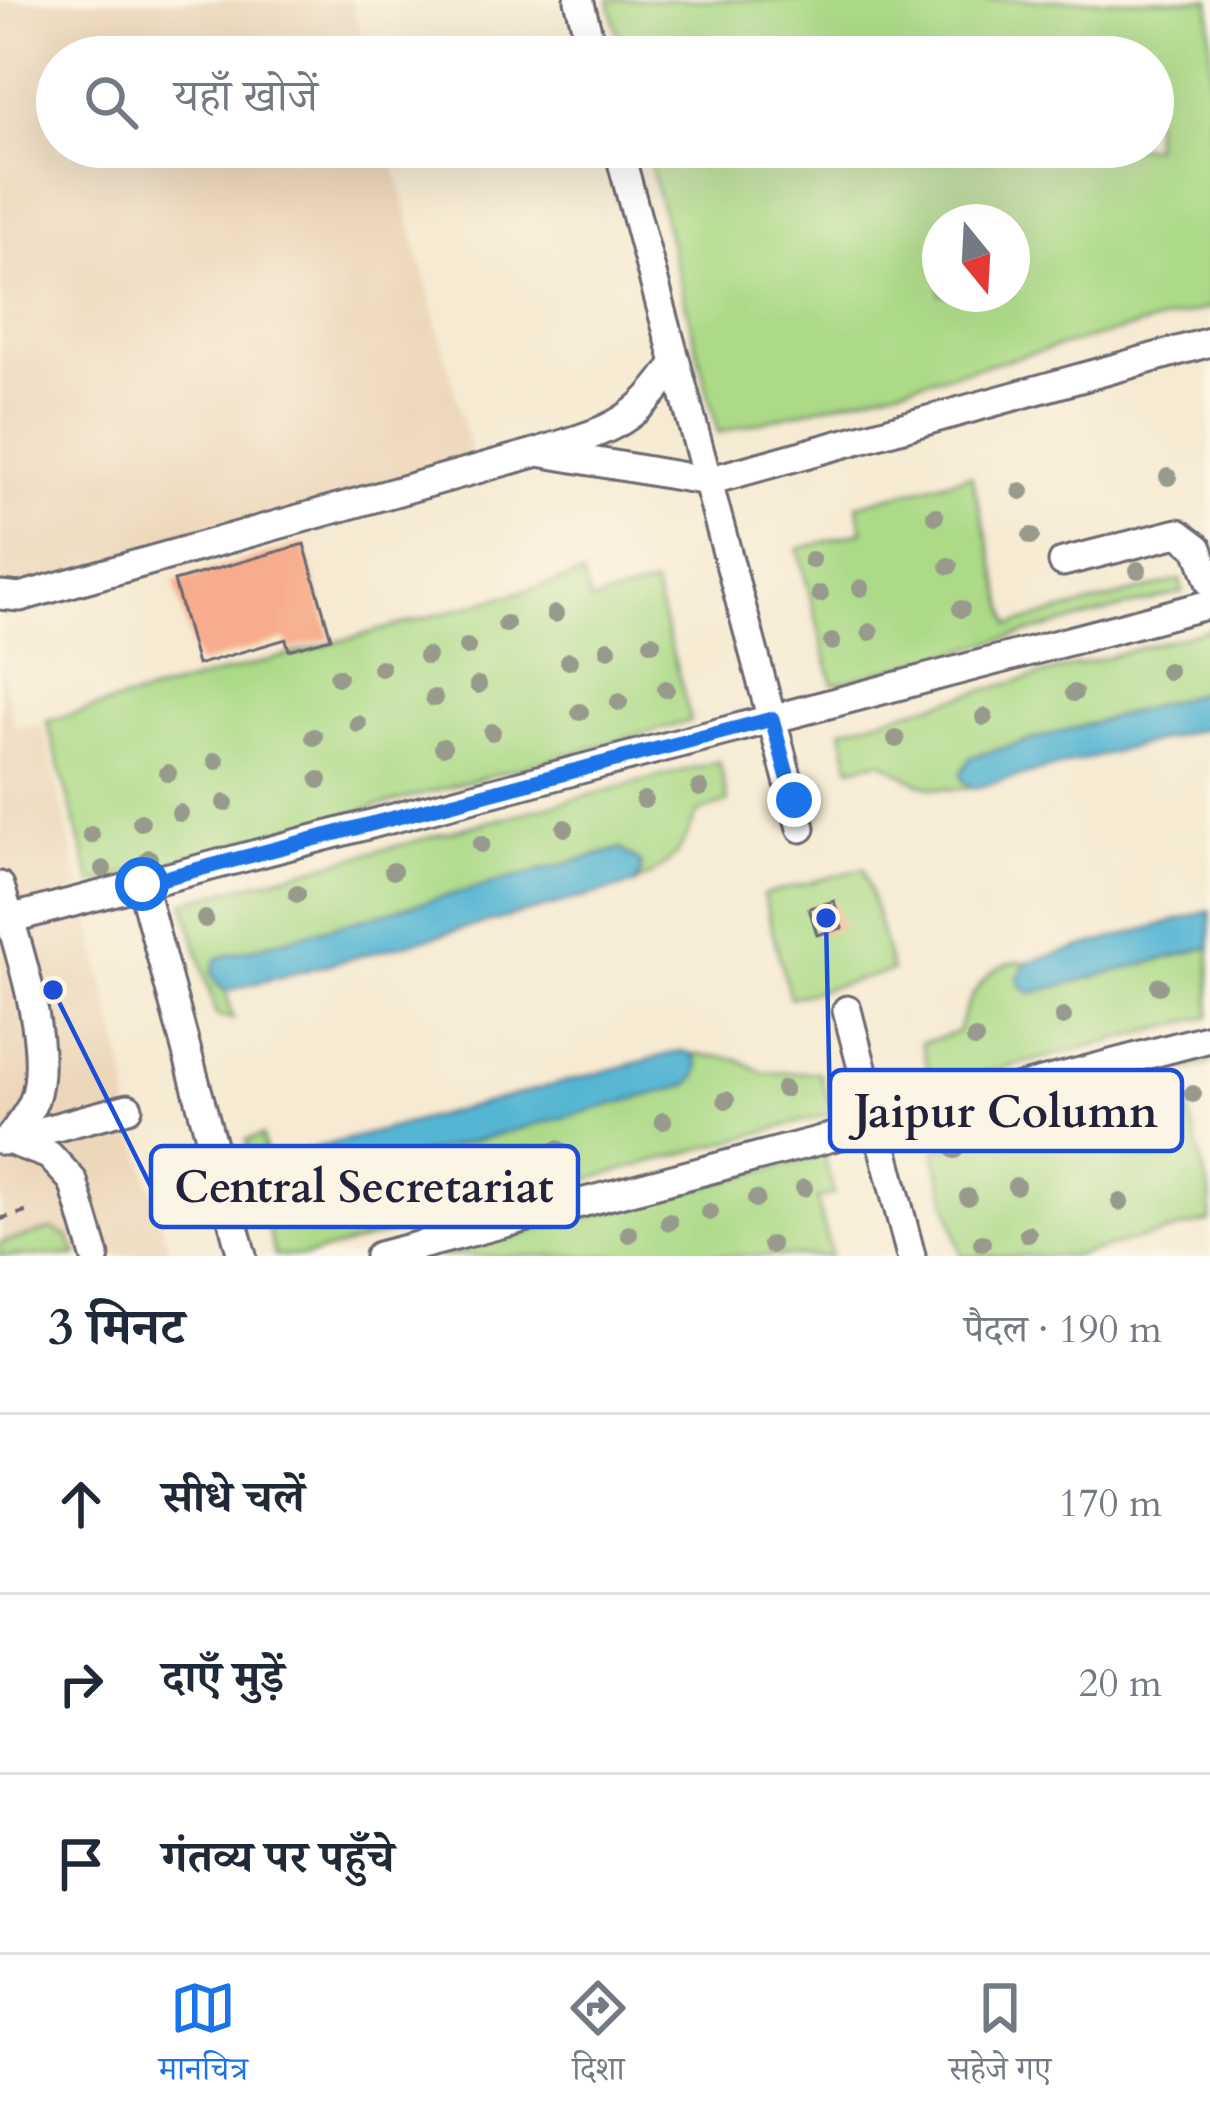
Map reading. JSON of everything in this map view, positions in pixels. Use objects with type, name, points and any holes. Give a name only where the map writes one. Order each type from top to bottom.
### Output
[{"type":"street","points":[[579,0],[588,36]]},
{"type":"street","points":[[624,168],[801,828]]},
{"type":"street","points":[[538,452],[708,481],[1210,342]]},
{"type":"street","points":[[0,595],[20,597],[538,452],[623,423],[676,363]]},
{"type":"street","points":[[1063,562],[1178,533],[1198,548],[1210,582]]},
{"type":"street","points":[[9,920],[1210,604]]},
{"type":"street","points":[[142,884],[242,1256]]},
{"type":"street","points":[[0,886],[38,1028],[40,1055],[34,1101],[4,1141]]},
{"type":"street","points":[[847,1010],[911,1256]]},
{"type":"street","points":[[379,1256],[1210,1038]]},
{"type":"street","points":[[4,1141],[128,1108]]},
{"type":"street","points":[[4,1141],[49,1156],[74,1181],[95,1256]]},
{"type":"path","points":[[0,1219],[26,1212]]},
{"type":"shaded area","points":[[0,0],[351,0],[360,36],[36,36],[36,168],[396,168],[477,476],[0,618]]},
{"type":"shaded area","points":[[0,667],[15,726],[43,726],[127,1080],[128,1108],[171,1256],[0,1256]]},
{"type":"green space","points":[[609,0],[1210,0],[1210,308],[718,433],[651,168],[1174,168],[1174,36],[618,36]]},
{"type":"green space","points":[[971,475],[1010,625],[1180,580],[1183,592],[833,684],[798,549],[863,531],[857,505]]},
{"type":"green space","points":[[583,575],[591,602],[654,585],[691,721],[92,884],[47,721]]},
{"type":"green space","points":[[1210,629],[1210,690],[971,757],[964,781],[974,788],[924,785],[881,761],[850,768],[842,729]]},
{"type":"green space","points":[[719,761],[728,802],[697,813],[674,856],[635,884],[641,873],[620,849],[218,958],[217,984],[226,991],[233,1019],[216,1015],[184,902]]},
{"type":"green space","points":[[864,868],[892,971],[790,998],[763,895]]},
{"type":"green space","points":[[1210,947],[1210,1016],[933,1086],[921,1043],[958,1032],[981,983],[1001,966],[1028,962],[1022,969],[1031,993]]},
{"type":"green space","points":[[693,1054],[738,1059],[764,1073],[819,1072],[833,1113],[306,1256],[275,1256],[246,1140],[262,1136],[265,1175],[699,1065]]},
{"type":"green space","points":[[1210,1055],[1210,1064],[1179,1073],[1210,1193],[1210,1221],[1073,1256],[961,1256],[934,1151],[1017,1129],[1012,1106]]},
{"type":"green space","points":[[824,1155],[834,1194],[817,1199],[831,1256],[438,1256]]},
{"type":"green space","points":[[53,1229],[68,1237],[77,1256],[0,1256],[0,1243]]},
{"type":"water","points":[[1210,690],[1210,727],[974,788],[963,781],[961,773],[971,757]]},
{"type":"water","points":[[621,849],[640,862],[635,884],[226,991],[212,972],[217,958]]},
{"type":"water","points":[[1210,911],[1210,947],[1031,993],[1018,978],[1028,962]]},
{"type":"water","points":[[681,1051],[693,1054],[699,1065],[689,1085],[284,1190],[271,1186],[265,1175],[267,1164],[277,1158]]},
{"type":"building","points":[[304,544],[331,638],[289,650],[286,639],[197,665],[174,581]]},
{"type":"building","points":[[834,901],[842,928],[817,935],[809,908]]},
{"type":"place","name":"Jaipur Column","points":[[826,918]]},
{"type":"place","name":"Central Secretariat","points":[[53,990]]},
{"type":"route","points":[[142,884],[772,719],[794,800]]}]
